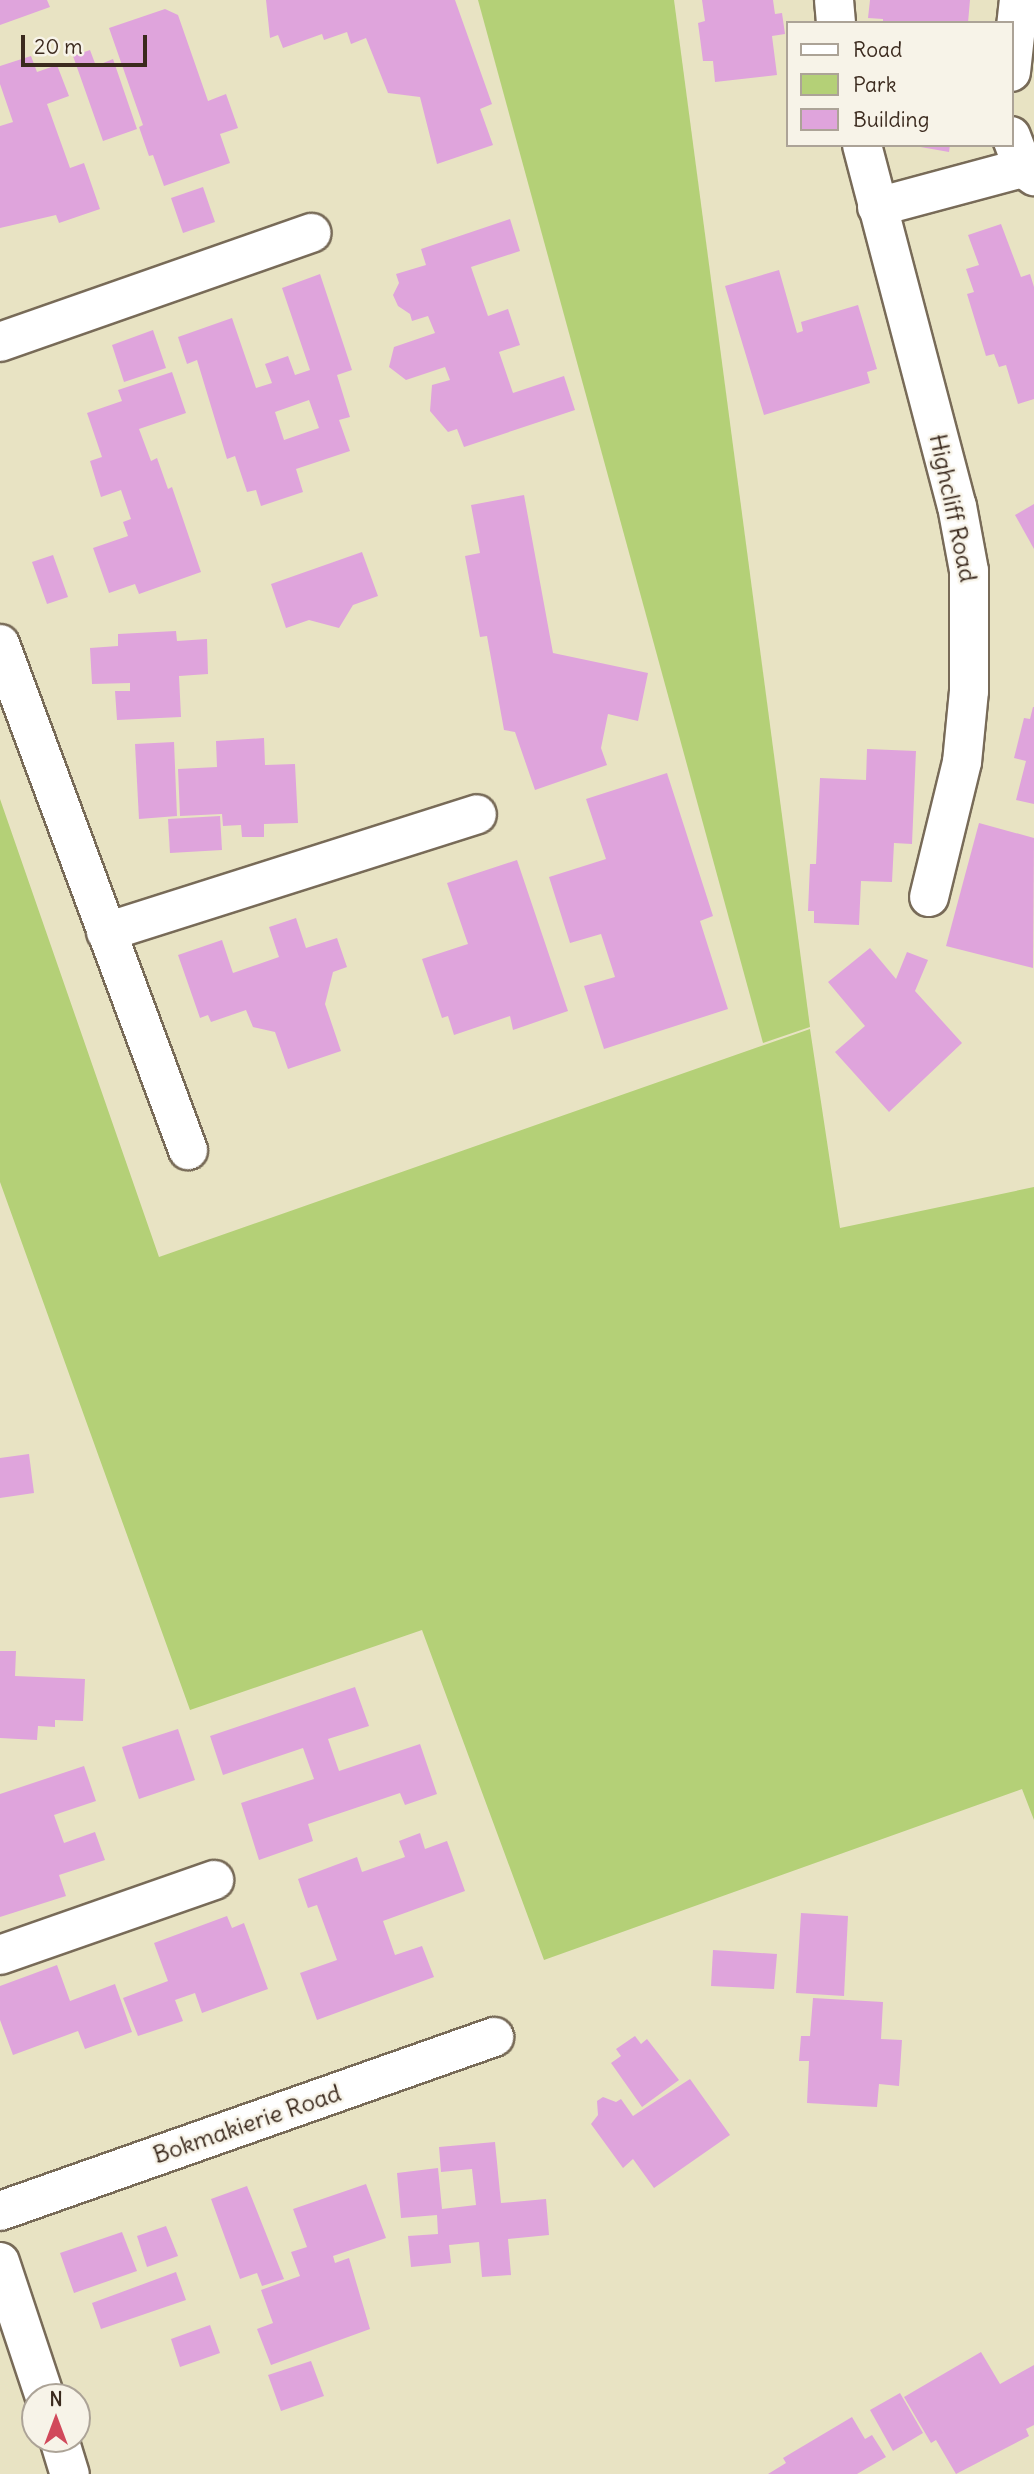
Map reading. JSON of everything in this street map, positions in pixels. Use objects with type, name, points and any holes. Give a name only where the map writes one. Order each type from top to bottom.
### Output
[{"type":"street","points":[[834,0],[836,21]]},
{"type":"street","points":[[1013,54],[1019,0]]},
{"type":"street","name":"Highcliff Road","points":[[862,147],[957,506],[969,571],[969,691],[962,762],[929,897]]},
{"type":"street","points":[[877,207],[1023,160]]},
{"type":"street","points":[[0,342],[312,233]]},
{"type":"street","points":[[0,644],[188,1150]]},
{"type":"street","points":[[106,932],[477,814]]},
{"type":"street","points":[[0,1955],[214,1880]]},
{"type":"street","name":"Bokmakierie Road","points":[[0,2211],[494,2037]]},
{"type":"street","points":[[0,2262],[40,2383]]},
{"type":"street","points":[[63,2453],[70,2474]]},
{"type":"green space","points":[[478,0],[674,0],[810,1027],[763,1043]]},
{"type":"green space","points":[[0,799],[159,1257],[810,1029],[840,1228],[1034,1187],[1034,1820],[1022,1789],[544,1960],[422,1630],[190,1710],[0,1182]]},
{"type":"building","points":[[0,0],[47,0],[50,7],[0,25]]},
{"type":"building","points":[[266,0],[455,0],[492,104],[480,109],[493,145],[437,164],[420,97],[388,93],[366,38],[351,44],[347,32],[324,40],[322,34],[283,48],[278,35],[270,38]]},
{"type":"building","points":[[702,0],[773,0],[775,14],[782,13],[785,34],[772,36],[777,75],[715,82],[713,61],[703,61],[698,23],[705,21]]},
{"type":"building","points":[[870,0],[970,0],[968,21],[883,21],[868,18]]},
{"type":"building","points":[[165,9],[178,15],[208,101],[226,94],[238,128],[220,134],[230,163],[164,186],[153,155],[149,156],[139,127],[143,125],[109,28]]},
{"type":"building","points":[[90,50],[96,66],[113,59],[137,129],[103,141],[73,56]]},
{"type":"building","points":[[31,56],[37,72],[57,65],[69,96],[47,104],[70,168],[84,163],[100,209],[59,223],[56,215],[0,228],[0,126],[13,122],[0,84],[0,66]]},
{"type":"building","points":[[920,147],[950,147],[949,152]]},
{"type":"building","points":[[203,187],[215,222],[183,233],[171,198]]},
{"type":"building","points":[[510,219],[520,251],[471,267],[488,316],[508,309],[520,345],[499,352],[513,393],[564,376],[575,410],[464,447],[457,429],[448,432],[430,411],[432,385],[450,380],[445,367],[406,380],[389,367],[394,347],[435,333],[428,316],[412,321],[410,314],[398,306],[393,295],[399,283],[396,274],[426,265],[421,249]]},
{"type":"building","points":[[1001,224],[1021,277],[1030,274],[1034,287],[1034,399],[1018,404],[1006,365],[999,367],[994,354],[986,356],[967,294],[974,292],[966,269],[979,265],[968,235]]},
{"type":"building","points":[[779,270],[797,333],[803,331],[801,322],[858,305],[877,369],[867,372],[870,383],[764,415],[725,286]]},
{"type":"building","points":[[320,274],[352,370],[337,375],[350,417],[339,420],[350,451],[296,469],[303,492],[261,506],[256,490],[247,492],[235,456],[227,459],[197,360],[187,364],[178,337],[232,318],[256,388],[272,383],[265,364],[288,356],[295,375],[310,370],[282,288]],"holes":[[[309,400],[319,428],[284,440],[275,412]]]},
{"type":"building","points":[[153,330],[166,368],[124,382],[112,345]]},
{"type":"building","points":[[172,372],[186,413],[139,429],[151,461],[157,458],[168,489],[172,487],[201,572],[139,594],[135,584],[109,593],[93,548],[128,536],[123,522],[131,519],[121,490],[101,497],[90,461],[102,457],[87,413],[122,401],[118,390]]},
{"type":"building","points":[[524,495],[553,653],[648,673],[638,721],[608,714],[601,748],[607,765],[535,790],[515,732],[504,730],[487,636],[480,637],[465,556],[480,553],[471,505]]},
{"type":"building","points":[[1034,504],[1034,549],[1015,515]]},
{"type":"building","points":[[362,552],[378,596],[353,605],[339,628],[309,620],[286,628],[271,584]]},
{"type":"building","points":[[53,555],[68,597],[47,604],[32,562]]},
{"type":"building","points":[[176,631],[177,641],[207,639],[208,674],[179,676],[181,717],[117,720],[115,691],[130,691],[130,683],[92,684],[90,648],[118,646],[118,634]]},
{"type":"building","points":[[1033,707],[1034,804],[1016,800],[1026,761],[1014,758],[1024,718],[1030,719]]},
{"type":"building","points":[[264,738],[265,765],[295,764],[298,823],[264,824],[264,837],[242,837],[241,825],[223,826],[222,814],[180,816],[178,769],[217,767],[216,741]]},
{"type":"building","points":[[174,742],[177,816],[139,819],[135,744]]},
{"type":"building","points":[[867,749],[916,751],[912,844],[894,843],[892,882],[861,881],[859,925],[814,923],[814,911],[808,911],[810,864],[816,864],[820,778],[866,780]]},
{"type":"building","points":[[667,773],[713,916],[700,921],[728,1009],[604,1049],[584,986],[615,977],[601,934],[570,943],[549,877],[606,859],[586,799]]},
{"type":"building","points":[[220,816],[222,850],[170,853],[168,819]]},
{"type":"building","points":[[979,823],[1034,838],[1033,968],[946,946]]},
{"type":"building","points":[[517,860],[568,1011],[513,1030],[510,1016],[454,1035],[448,1016],[442,1018],[422,959],[468,944],[447,883]]},
{"type":"building","points":[[296,918],[306,948],[337,938],[347,967],[333,972],[325,1004],[341,1051],[288,1069],[275,1032],[253,1027],[246,1010],[211,1022],[208,1015],[200,1018],[178,955],[222,940],[233,973],[279,957],[269,927]]},
{"type":"building","points":[[870,948],[896,979],[907,952],[928,960],[915,991],[962,1043],[889,1112],[835,1052],[865,1026],[828,982]]},
{"type":"building","points":[[29,1454],[34,1493],[0,1498],[0,1458]]},
{"type":"building","points":[[0,1651],[16,1651],[15,1676],[85,1679],[83,1721],[55,1720],[55,1727],[38,1726],[37,1740],[0,1738]]},
{"type":"building","points":[[355,1687],[369,1726],[328,1739],[339,1771],[420,1744],[437,1794],[405,1805],[400,1793],[308,1824],[313,1841],[259,1860],[241,1803],[314,1779],[303,1748],[223,1775],[210,1736]]},
{"type":"building","points":[[178,1729],[195,1780],[139,1799],[122,1747]]},
{"type":"building","points":[[84,1766],[96,1801],[54,1815],[64,1843],[95,1832],[105,1860],[59,1875],[66,1896],[0,1917],[0,1794]]},
{"type":"building","points":[[420,1833],[425,1849],[447,1841],[465,1891],[383,1921],[395,1955],[422,1946],[434,1977],[317,2020],[300,1973],[337,1960],[317,1905],[308,1908],[298,1879],[357,1857],[362,1872],[405,1857],[399,1841]]},
{"type":"building","points":[[801,1913],[848,1916],[844,1996],[796,1993]]},
{"type":"building","points":[[227,1916],[232,1928],[244,1923],[268,1989],[202,2013],[195,1993],[175,2000],[183,2021],[138,2036],[123,1998],[168,1981],[154,1943]]},
{"type":"building","points":[[713,1950],[777,1954],[774,1989],[711,1986]]},
{"type":"building","points":[[57,1965],[70,2001],[115,1984],[132,2032],[85,2049],[78,2031],[13,2055],[0,2020],[0,1986]]},
{"type":"building","points":[[813,1998],[883,2002],[881,2039],[902,2040],[899,2086],[879,2084],[877,2107],[807,2103],[809,2061],[799,2061],[801,2036],[810,2036]]},
{"type":"building","points":[[635,2036],[641,2044],[647,2039],[679,2080],[642,2107],[611,2063],[621,2056],[616,2049]]},
{"type":"building","points":[[690,2079],[730,2135],[654,2188],[633,2159],[623,2168],[591,2124],[598,2115],[597,2101],[603,2097],[616,2102],[621,2099],[633,2116]]},
{"type":"building","points":[[495,2142],[501,2203],[546,2199],[549,2235],[508,2239],[511,2275],[482,2277],[479,2242],[449,2245],[451,2263],[411,2267],[408,2236],[438,2234],[437,2215],[401,2218],[397,2173],[438,2168],[442,2209],[476,2205],[472,2169],[441,2172],[439,2147]]},
{"type":"building","points":[[366,2184],[386,2238],[333,2256],[335,2263],[349,2258],[370,2329],[271,2365],[257,2329],[273,2323],[261,2290],[300,2276],[291,2252],[307,2247],[293,2209]]},
{"type":"building","points":[[247,2186],[284,2279],[262,2286],[257,2273],[240,2279],[211,2199]]},
{"type":"building","points":[[166,2226],[178,2256],[147,2267],[137,2236]]},
{"type":"building","points":[[122,2232],[137,2271],[74,2293],[60,2253]]},
{"type":"building","points":[[176,2272],[186,2300],[101,2329],[92,2303]]},
{"type":"building","points":[[210,2325],[220,2353],[180,2367],[171,2339]]},
{"type":"building","points":[[981,2352],[1000,2384],[1034,2365],[1034,2425],[1026,2429],[1029,2436],[956,2474],[936,2440],[931,2443],[904,2397]]},
{"type":"building","points":[[311,2361],[324,2396],[281,2411],[268,2375]]},
{"type":"building","points":[[900,2393],[923,2433],[893,2451],[870,2410]]},
{"type":"building","points":[[852,2417],[865,2439],[872,2435],[886,2457],[857,2474],[768,2474],[786,2463],[783,2458]]}]
